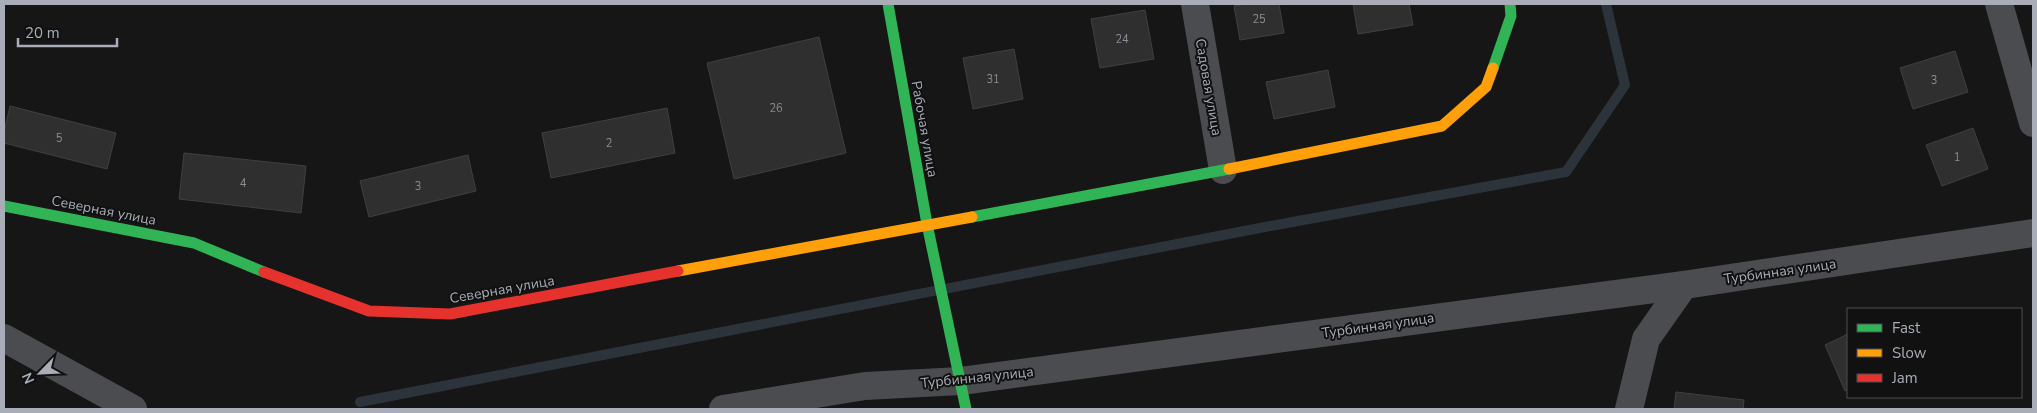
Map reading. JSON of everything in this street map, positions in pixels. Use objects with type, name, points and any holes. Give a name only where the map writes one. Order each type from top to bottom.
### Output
[{"type":"street","name":"Рабочая улица","points":[[888,4],[926,224],[962,381],[966,409]]},
{"type":"street","name":"Садовая улица","points":[[1195,4],[1223,170]]},
{"type":"street","name":"Северная улица","points":[[4,206],[194,243],[293,284],[369,311],[450,314],[1223,170],[1442,126],[1486,87],[1511,16],[1510,4]]},
{"type":"street","points":[[1999,4],[2033,124]]},
{"type":"street","name":"Турбинная улица","points":[[723,409],[865,386],[962,381],[1684,285],[2033,233]]},
{"type":"street","points":[[1629,409],[1646,339],[1684,285]]},
{"type":"street","points":[[4,338],[133,409]]},
{"type":"building","points":[[1279,4],[1284,33],[1240,40],[1234,6]]},
{"type":"building","points":[[1353,4],[1409,4],[1413,25],[1358,34]]},
{"type":"building","points":[[1145,10],[1154,59],[1100,68],[1091,19]]},
{"type":"building","points":[[819,37],[846,153],[734,179],[707,63]]},
{"type":"building","points":[[1014,49],[1023,99],[973,109],[963,58]]},
{"type":"building","points":[[1955,51],[1968,92],[1913,109],[1900,68]]},
{"type":"building","points":[[1328,70],[1335,107],[1274,119],[1266,82]]},
{"type":"building","points":[[10,106],[116,133],[107,169],[4,143],[4,132]]},
{"type":"building","points":[[667,108],[675,153],[551,178],[542,133]]},
{"type":"building","points":[[1973,128],[1988,169],[1942,186],[1926,145]]},
{"type":"building","points":[[184,153],[306,166],[301,213],[179,199]]},
{"type":"building","points":[[468,155],[476,191],[369,217],[360,181]]},
{"type":"building","points":[[1847,334],[1847,390],[1845,391],[1825,345]]},
{"type":"building","points":[[1676,392],[1744,400],[1743,409],[1674,409]]},
{"type":"waterway","points":[[360,402],[1265,227],[1566,172],[1625,85],[1606,4]]},
{"type":"traffic: fast","points":[[888,4],[927,224],[966,409]]},
{"type":"traffic: fast","points":[[1493,68],[1511,16],[1510,4]]},
{"type":"traffic: fast","points":[[972,217],[1229,169]]},
{"type":"traffic: fast","points":[[4,206],[194,243],[264,272]]},
{"type":"traffic: slow","points":[[1229,169],[1442,126],[1486,87],[1493,68]]},
{"type":"traffic: slow","points":[[678,271],[972,217]]},
{"type":"traffic: jam","points":[[264,272],[369,311],[450,314],[678,271]]}]
